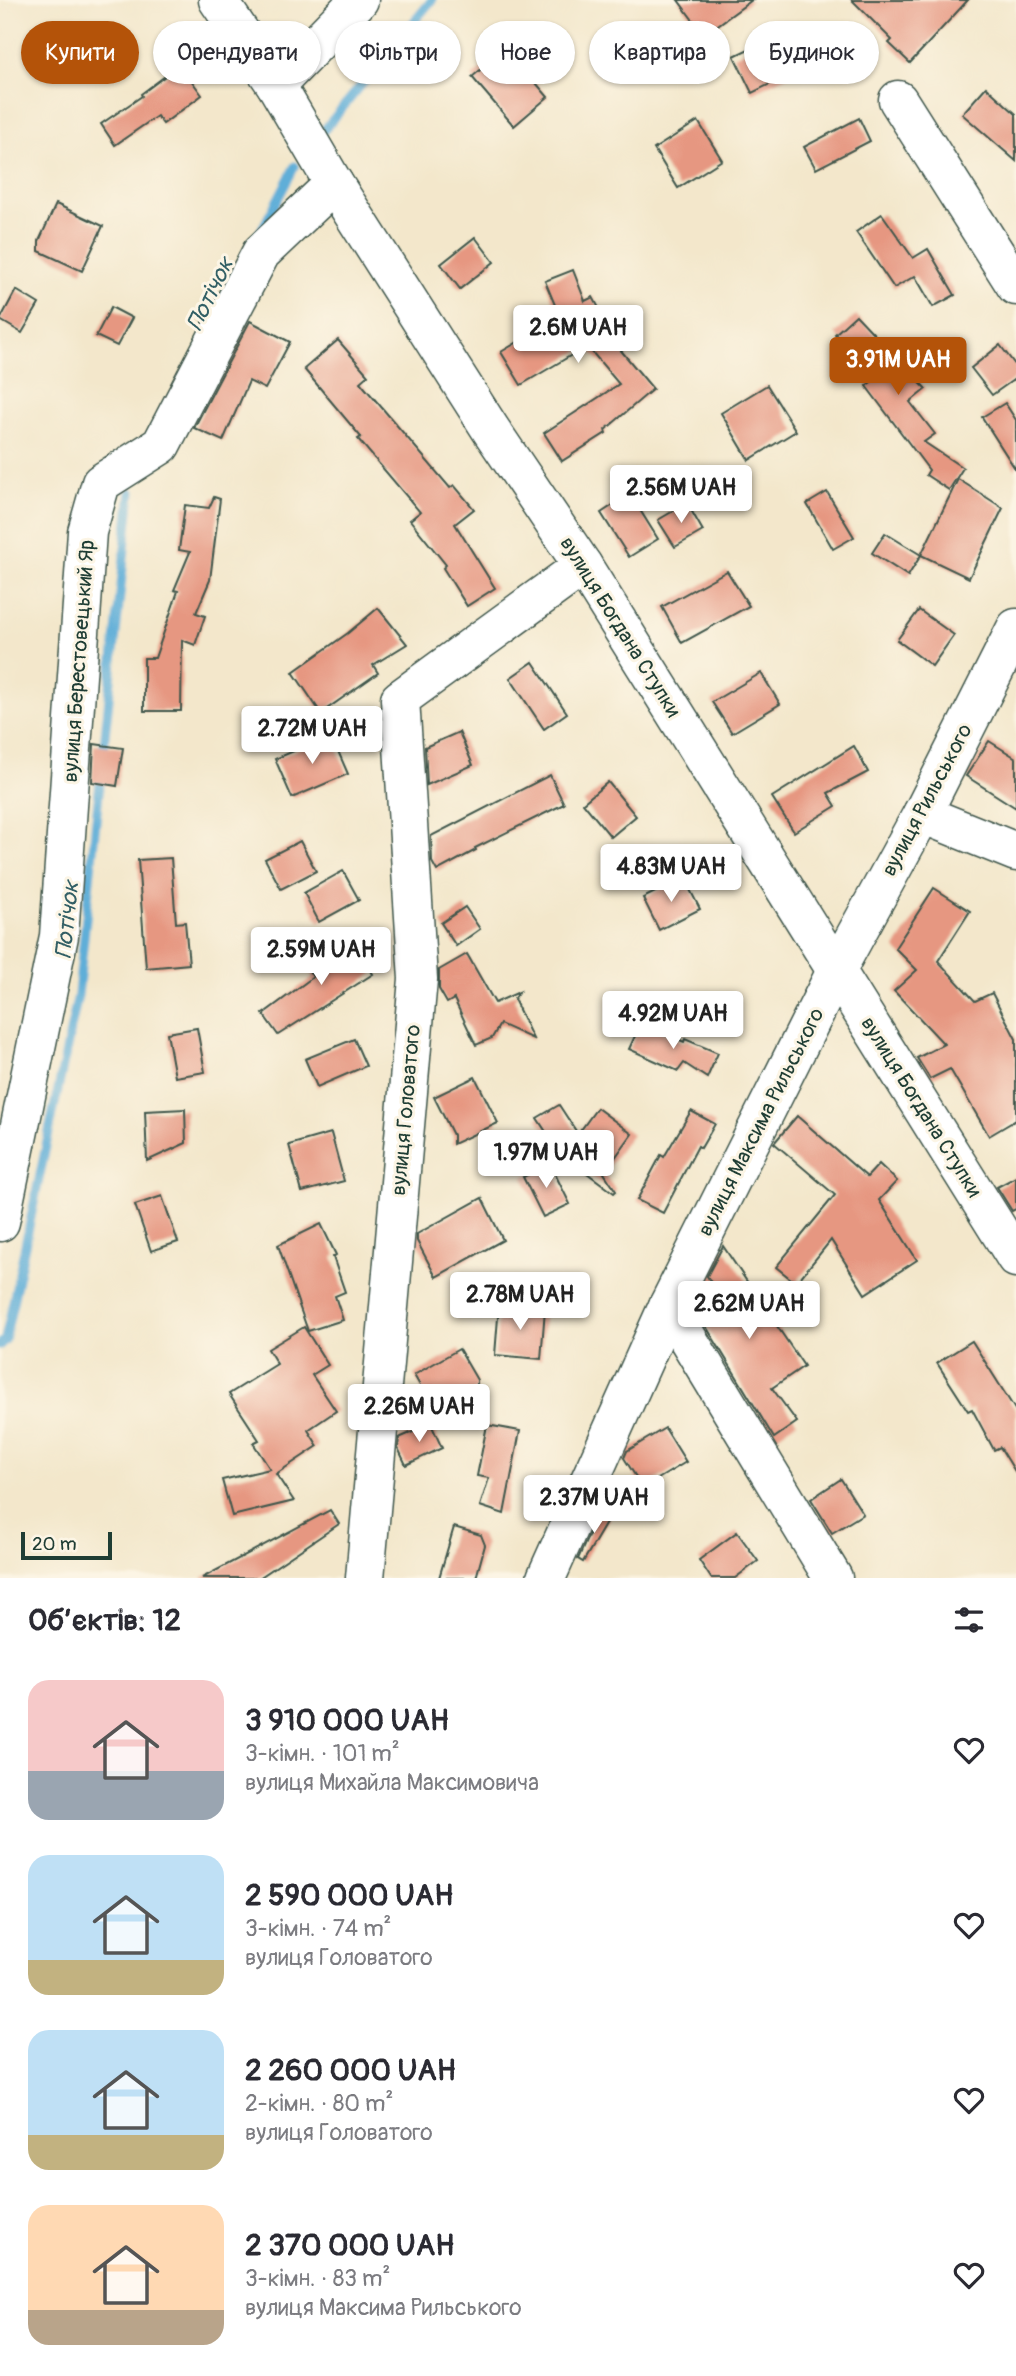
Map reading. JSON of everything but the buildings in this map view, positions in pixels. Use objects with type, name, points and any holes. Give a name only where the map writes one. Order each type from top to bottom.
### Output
[{"type":"street","name":"вулиця Богдана Ступки","points":[[218,0],[276,85],[334,184],[491,430],[583,566],[1016,1258]]},
{"type":"street","points":[[276,85],[359,0]]},
{"type":"street","points":[[898,100],[1016,286]]},
{"type":"street","name":"вулиця Берестовецький Яр","points":[[0,1222],[59,936],[88,532],[101,483],[161,445],[261,253],[334,184]]},
{"type":"street","name":"вулиця Головатого","points":[[365,1578],[418,979],[400,699],[583,566]]},
{"type":"street","name":"вулиця Рильського","points":[[836,971],[922,814],[1016,628]]},
{"type":"street","points":[[922,814],[1016,852]]},
{"type":"street","name":"вулиця Максима Рильського","points":[[546,1578],[668,1306],[836,971]]},
{"type":"street","points":[[668,1306],[834,1578]]},
{"type":"waterway","name":"Потічок","points":[[324,130],[432,0]]},
{"type":"waterway","name":"Потічок","points":[[260,233],[295,166]]},
{"type":"waterway","name":"Потічок","points":[[103,755],[131,492]]},
{"type":"waterway","name":"Потічок","points":[[0,1345],[5,1340],[78,995],[101,773]]}]
